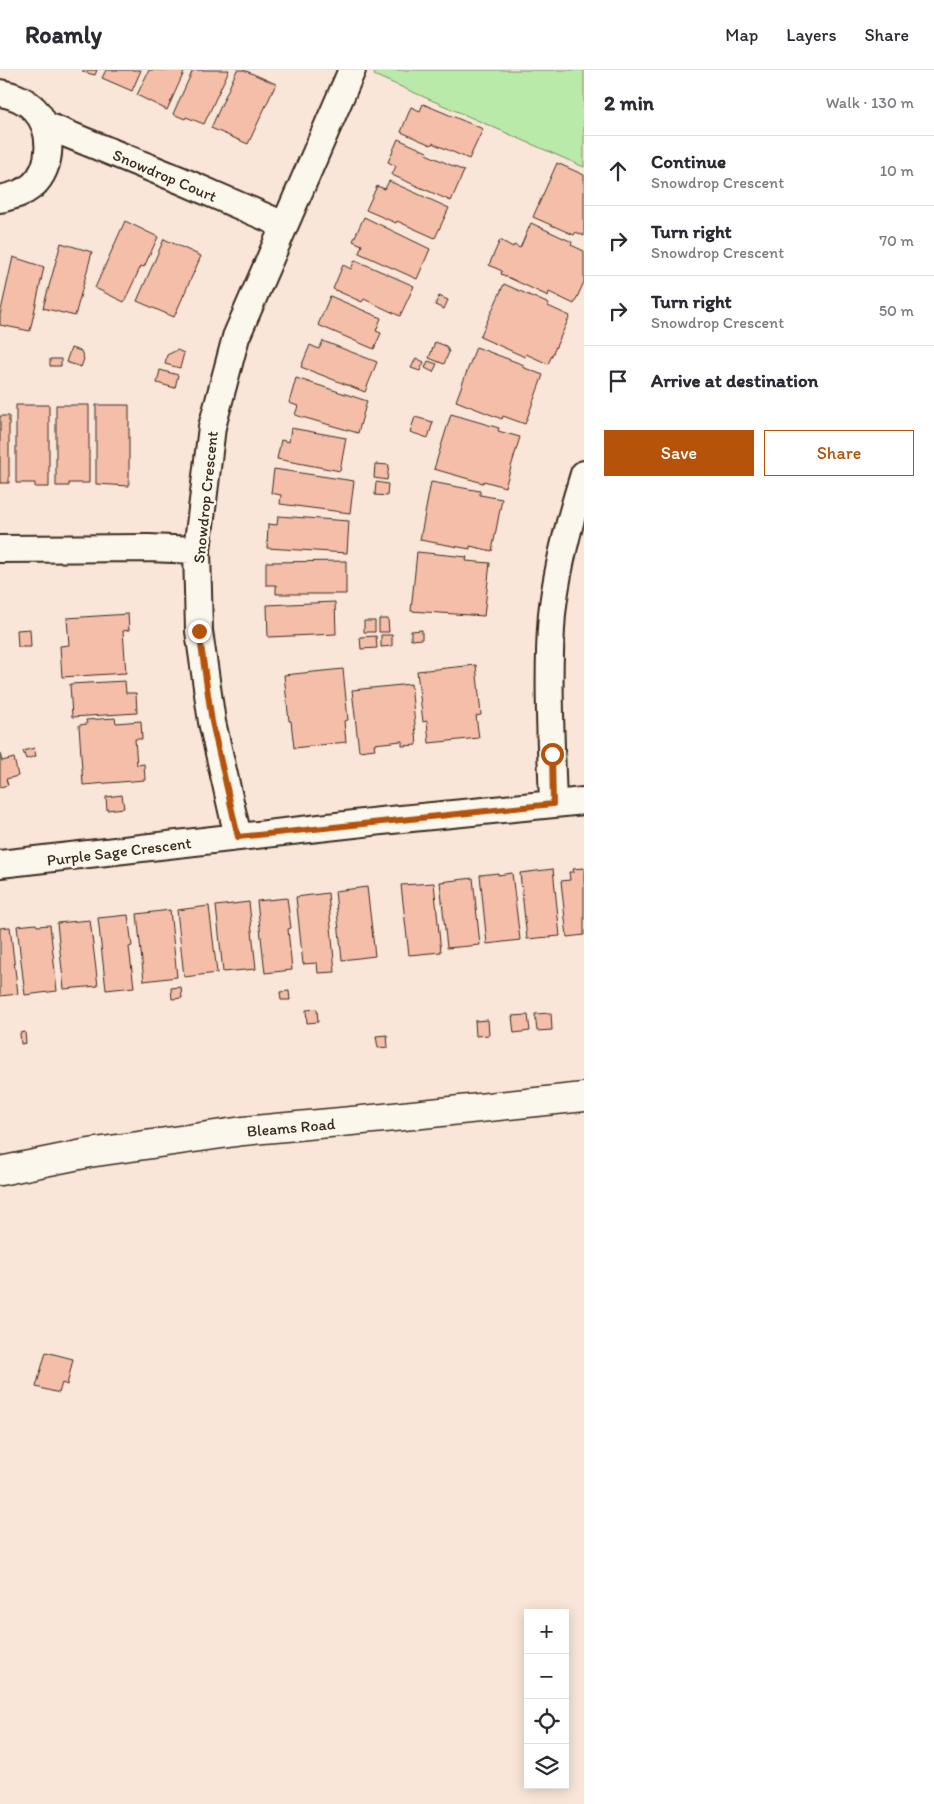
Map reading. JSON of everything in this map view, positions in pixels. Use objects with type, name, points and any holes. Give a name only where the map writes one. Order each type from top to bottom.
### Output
[{"type":"main road","name":"Bleams Road","points":[[0,1171],[88,1153],[243,1131],[584,1097]]},
{"type":"street","name":"Snowdrop Crescent","points":[[238,837],[211,713],[199,631],[197,550],[214,418],[236,337],[352,70]]},
{"type":"street","points":[[0,93],[20,98],[35,110],[45,126],[49,152],[44,170],[33,185],[17,195],[0,199]]},
{"type":"street","name":"Snowdrop Court","points":[[45,126],[180,180],[284,225]]},
{"type":"street","points":[[553,804],[549,705],[552,613],[567,530],[584,474]]},
{"type":"street","points":[[0,549],[148,548],[197,550]]},
{"type":"street","points":[[238,837],[584,800]]},
{"type":"street","name":"Purple Sage Crescent","points":[[0,864],[238,837]]},
{"type":"green space","points":[[376,70],[584,70],[584,167],[374,75]]},
{"type":"building","points":[[83,70],[97,70],[95,75],[83,72]]},
{"type":"building","points":[[106,70],[141,70],[132,91],[102,78]]},
{"type":"building","points":[[149,70],[185,70],[167,110],[137,95]]},
{"type":"building","points":[[193,70],[229,70],[204,124],[173,114]]},
{"type":"building","points":[[237,70],[244,70],[276,84],[248,144],[211,128]]},
{"type":"building","points":[[423,104],[483,129],[469,159],[401,132],[411,107],[420,111]]},
{"type":"building","points":[[398,139],[464,171],[451,201],[392,175],[396,166],[388,162]]},
{"type":"building","points":[[557,163],[584,175],[584,236],[576,232],[574,235],[533,217]]},
{"type":"building","points":[[389,181],[449,208],[435,238],[366,210],[377,186],[385,189]]},
{"type":"building","points":[[364,217],[430,249],[417,279],[359,253],[362,245],[353,241]]},
{"type":"building","points":[[125,221],[158,237],[144,267],[141,266],[124,302],[95,288]]},
{"type":"building","points":[[531,223],[572,242],[571,245],[584,251],[584,282],[574,304],[549,292],[548,296],[501,274],[502,271],[489,265],[500,240],[513,247],[514,245],[520,248]]},
{"type":"building","points":[[164,239],[201,256],[174,317],[137,301]]},
{"type":"building","points":[[61,243],[92,252],[75,316],[43,308]]},
{"type":"building","points":[[13,257],[44,267],[30,331],[0,325],[0,315]]},
{"type":"building","points":[[355,260],[414,286],[400,316],[364,299],[362,302],[333,289],[343,265],[351,269]]},
{"type":"building","points":[[504,284],[549,304],[548,306],[570,316],[548,364],[526,354],[525,357],[480,337]]},
{"type":"building","points":[[330,296],[381,318],[376,331],[381,333],[374,349],[318,325]]},
{"type":"building","points":[[439,296],[448,300],[444,309],[435,305]]},
{"type":"building","points":[[323,341],[377,362],[365,392],[301,367],[310,345],[319,349]]},
{"type":"building","points":[[435,342],[446,346],[449,352],[444,364],[429,358]]},
{"type":"building","points":[[476,347],[524,365],[522,367],[543,375],[525,424],[503,416],[502,419],[456,401]]},
{"type":"building","points":[[71,348],[81,351],[84,359],[81,367],[66,362]]},
{"type":"building","points":[[177,350],[184,353],[180,368],[165,364],[167,355]]},
{"type":"building","points":[[416,358],[424,362],[420,371],[411,368]]},
{"type":"building","points":[[50,359],[61,359],[61,366],[50,366]]},
{"type":"building","points":[[428,361],[437,364],[433,372],[425,368]]},
{"type":"building","points":[[160,370],[178,375],[175,388],[157,383]]},
{"type":"building","points":[[296,378],[367,401],[358,433],[295,415],[298,406],[289,403]]},
{"type":"building","points":[[16,405],[49,405],[49,487],[35,487],[35,483],[16,483]]},
{"type":"building","points":[[56,405],[89,405],[89,483],[69,483],[69,486],[56,486]]},
{"type":"building","points":[[96,405],[129,405],[129,486],[96,484]]},
{"type":"building","points":[[451,414],[499,428],[498,431],[520,437],[505,487],[484,481],[483,483],[434,469]]},
{"type":"building","points":[[0,416],[9,416],[9,483],[0,483]]},
{"type":"building","points":[[415,417],[433,422],[428,438],[410,432]]},
{"type":"building","points":[[291,428],[346,438],[340,471],[277,459],[281,440],[289,442]]},
{"type":"building","points":[[375,464],[389,465],[387,480],[374,478]]},
{"type":"building","points":[[274,469],[354,481],[350,513],[280,504],[281,495],[271,493]]},
{"type":"building","points":[[376,482],[388,484],[387,496],[375,495]]},
{"type":"building","points":[[431,482],[480,491],[480,495],[502,499],[492,551],[470,546],[470,549],[420,540]]},
{"type":"building","points":[[278,516],[349,521],[347,553],[267,548],[268,524],[277,525]]},
{"type":"building","points":[[417,552],[467,557],[466,561],[490,563],[484,616],[411,611]]},
{"type":"building","points":[[346,561],[346,594],[276,594],[276,585],[266,585],[266,562]]},
{"type":"building","points":[[335,602],[336,634],[268,637],[267,605]]},
{"type":"building","points":[[128,614],[129,630],[123,631],[126,673],[62,677],[60,646],[69,645],[67,618]]},
{"type":"building","points":[[379,619],[388,619],[389,632],[379,632]]},
{"type":"building","points":[[364,621],[375,621],[375,632],[364,632]]},
{"type":"building","points":[[30,629],[31,647],[18,647],[17,630]]},
{"type":"building","points":[[422,630],[422,639],[411,640],[411,631]]},
{"type":"building","points":[[381,635],[392,635],[392,646],[381,647]]},
{"type":"building","points":[[376,636],[377,648],[361,649],[360,637]]},
{"type":"building","points":[[476,665],[481,715],[476,716],[479,738],[429,743],[427,721],[423,722],[417,671]]},
{"type":"building","points":[[343,669],[348,720],[344,721],[346,742],[294,748],[284,675]]},
{"type":"building","points":[[125,681],[126,693],[136,693],[137,713],[72,717],[70,684]]},
{"type":"building","points":[[411,684],[417,745],[402,746],[402,741],[374,744],[375,749],[359,751],[352,690]]},
{"type":"building","points":[[115,718],[116,723],[141,721],[142,739],[135,739],[137,765],[144,764],[145,780],[83,785],[79,725],[87,724],[86,720]]},
{"type":"building","points":[[34,748],[36,756],[26,759],[23,751]]},
{"type":"building","points":[[0,754],[2,761],[14,758],[18,776],[6,779],[8,785],[0,787]]},
{"type":"building","points":[[122,795],[124,808],[107,810],[106,797]]},
{"type":"building","points":[[584,868],[584,935],[567,937],[561,881],[570,880],[569,872],[574,872],[573,869]]},
{"type":"building","points":[[553,869],[560,936],[527,939],[520,873]]},
{"type":"building","points":[[498,873],[498,875],[512,873],[520,940],[487,944],[480,875]]},
{"type":"building","points":[[473,878],[480,945],[447,948],[440,882]]},
{"type":"building","points":[[434,883],[441,952],[409,955],[401,885]]},
{"type":"building","points":[[367,887],[375,956],[342,960],[335,891]]},
{"type":"building","points":[[328,893],[335,972],[318,973],[317,963],[303,964],[296,897]]},
{"type":"building","points":[[287,898],[291,928],[288,929],[292,970],[265,973],[257,901]]},
{"type":"building","points":[[249,902],[256,969],[223,972],[216,906]]},
{"type":"building","points":[[209,906],[217,973],[184,977],[177,910]]},
{"type":"building","points":[[170,910],[177,977],[144,981],[137,914]]},
{"type":"building","points":[[128,915],[132,946],[129,947],[134,987],[106,990],[98,918]]},
{"type":"building","points":[[90,920],[98,986],[64,989],[57,923]]},
{"type":"building","points":[[36,924],[37,926],[50,925],[57,991],[25,995],[17,926]]},
{"type":"building","points":[[10,927],[18,994],[0,996],[0,928]]},
{"type":"building","points":[[181,987],[182,998],[172,999],[171,988]]},
{"type":"building","points":[[289,991],[290,1000],[281,1000],[280,992]]},
{"type":"building","points":[[317,1009],[318,1022],[307,1023],[306,1010]]},
{"type":"building","points":[[551,1013],[552,1030],[537,1031],[535,1014]]},
{"type":"building","points":[[528,1015],[530,1031],[514,1033],[512,1016]]},
{"type":"building","points":[[488,1020],[489,1035],[476,1036],[475,1021]]},
{"type":"building","points":[[25,1032],[26,1043],[21,1044],[20,1033]]},
{"type":"building","points":[[387,1035],[388,1047],[378,1048],[376,1036]]},
{"type":"building","points":[[46,1352],[73,1359],[67,1385],[62,1383],[59,1393],[36,1387]]},
{"type":"route","points":[[199,631],[212,722],[238,837],[553,804],[552,754]]}]
